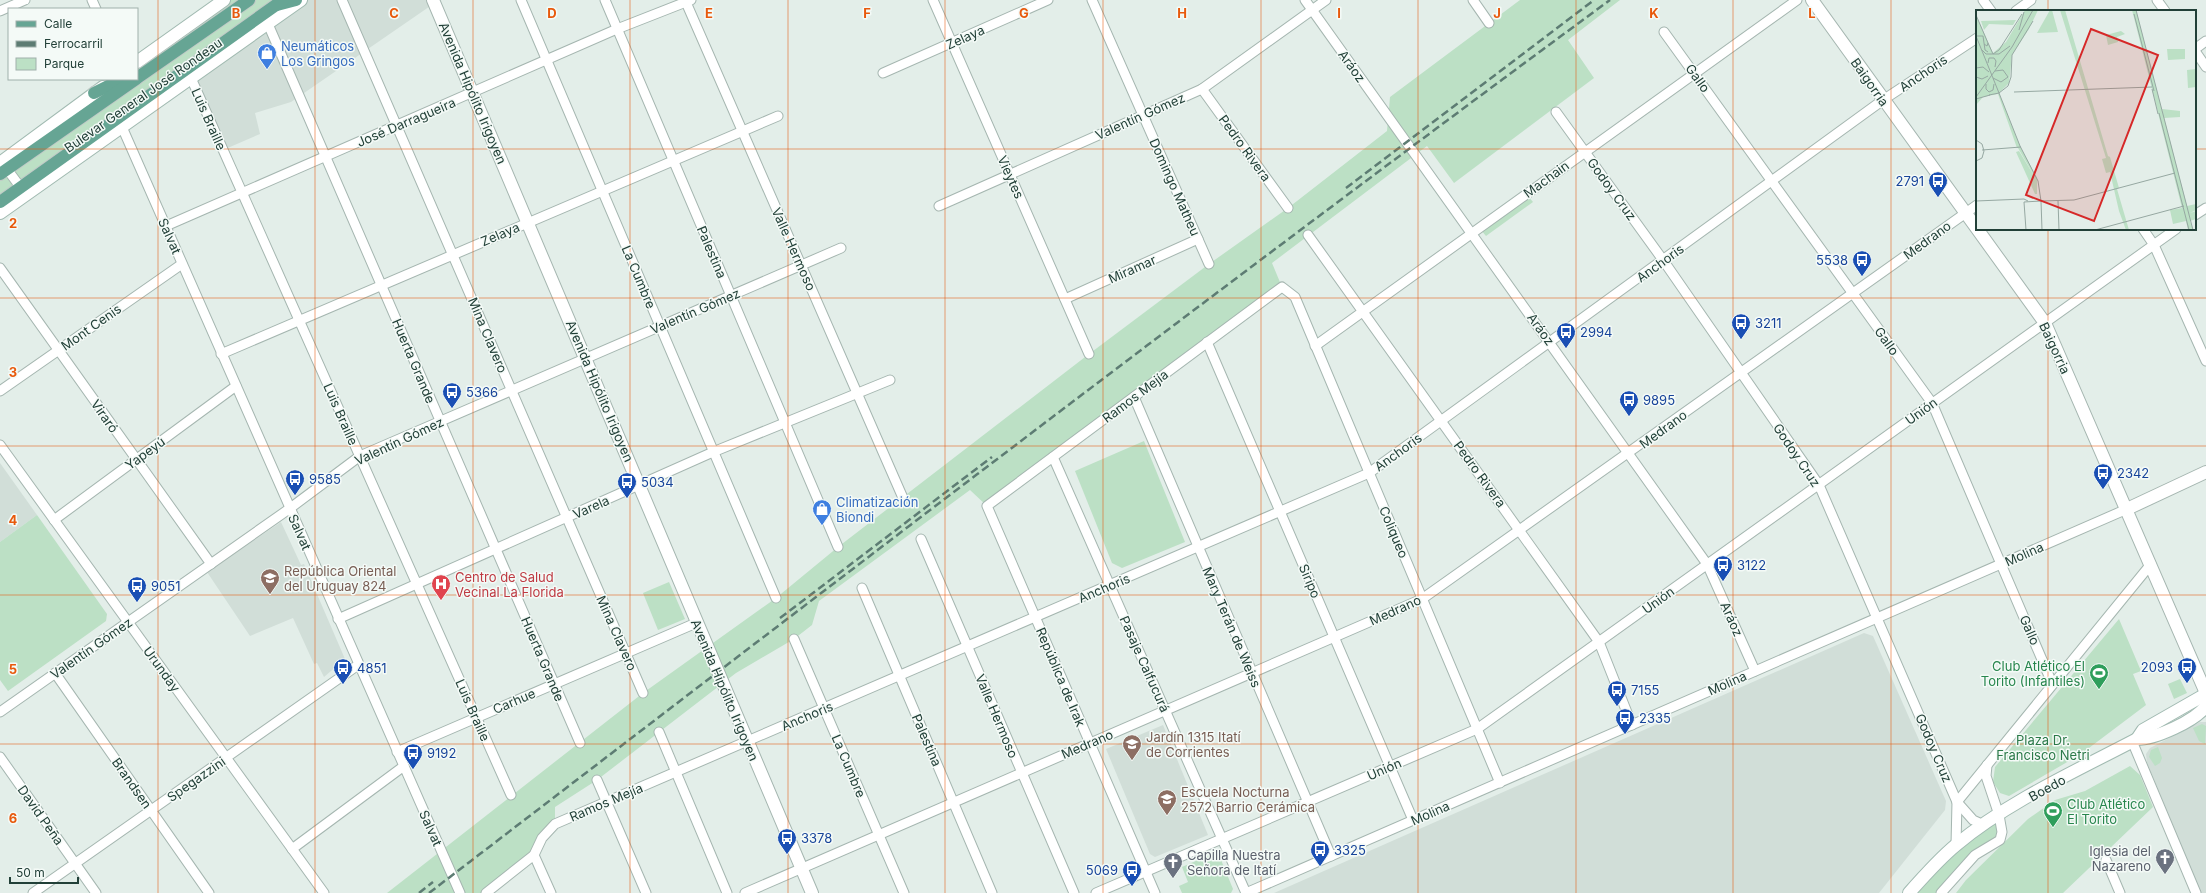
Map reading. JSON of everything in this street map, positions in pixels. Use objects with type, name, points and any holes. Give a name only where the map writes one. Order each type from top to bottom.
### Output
[{"type":"main road","name":"Bulevar General José Rondeau","points":[[138,78],[249,0]]},
{"type":"main road","points":[[279,3],[296,0]]},
{"type":"main road","name":"Bulevar General José Rondeau","points":[[0,202],[23,191],[279,3]]},
{"type":"main road","points":[[138,72],[169,56]]},
{"type":"main road","points":[[94,93],[120,80]]},
{"type":"main road","name":"Bulevar General José Rondeau","points":[[2,164],[134,80]]},
{"type":"street","points":[[0,11],[25,0]]},
{"type":"street","name":"Bulevar General José Rondeau","points":[[0,213],[23,191],[122,127],[301,0]]},
{"type":"street","name":"Mina Clavero","points":[[342,0],[643,693]]},
{"type":"street","name":"Avenida Hipólito Irigoyen","points":[[433,0],[640,486],[696,623],[812,893]]},
{"type":"street","name":"La Cumbre","points":[[522,0],[776,598]]},
{"type":"street","name":"Palestina","points":[[605,0],[838,547]]},
{"type":"street","name":"Vieytes","points":[[933,0],[1090,354]]},
{"type":"street","name":"Zelaya","points":[[883,74],[1048,0]]},
{"type":"street","name":"Domingo Matheu","points":[[1092,0],[1209,264]]},
{"type":"street","name":"Aráoz","points":[[1305,0],[1708,564],[1755,671]]},
{"type":"street","name":"Valentín Gómez","points":[[939,206],[1202,89],[1326,0]]},
{"type":"street","points":[[1473,0],[1489,23]]},
{"type":"street","name":"Machain","points":[[1316,346],[1363,310],[1797,0]]},
{"type":"street","name":"Baigorria","points":[[1812,0],[1964,214],[2045,323],[2206,693]]},
{"type":"street","points":[[1983,0],[1990,10]]},
{"type":"street","points":[[2017,10],[2031,0]]},
{"type":"street","points":[[2157,0],[2165,10]]},
{"type":"street","name":"José Darragueira","points":[[166,226],[617,29],[687,1]]},
{"type":"street","name":"Valle Hermoso","points":[[687,1],[903,498]]},
{"type":"street","points":[[138,61],[219,2]]},
{"type":"street","name":"Huerta Grande","points":[[268,24],[580,743]]},
{"type":"street","name":"Gallo","points":[[1664,32],[1773,181],[1932,404],[2052,683]]},
{"type":"street","name":"Anchoris","points":[[748,741],[1369,473],[1883,100],[1976,39]]},
{"type":"street","points":[[2196,49],[2206,41]]},
{"type":"street","points":[[2196,52],[2206,67]]},
{"type":"street","name":"Luis Braille","points":[[191,78],[511,794]]},
{"type":"street","points":[[23,191],[2,164],[113,80]]},
{"type":"street","name":"Pedro Rivera","points":[[1202,89],[1288,208]]},
{"type":"street","name":"Godoy Cruz","points":[[1556,112],[1663,260],[1819,485],[1957,802],[1973,820],[1984,825]]},
{"type":"street","name":"Zelaya","points":[[221,354],[742,130],[778,116]]},
{"type":"street","name":"Salvat","points":[[122,127],[289,509],[460,893]]},
{"type":"street","name":"Medrano","points":[[745,893],[1422,599],[1976,206]]},
{"type":"street","points":[[2196,214],[2206,208]]},
{"type":"street","points":[[2144,230],[2154,245],[2206,361]]},
{"type":"street","name":"Unión","points":[[1096,893],[1477,730],[2175,230]]},
{"type":"street","name":"Pedro Rivera","points":[[1308,235],[1521,530],[1599,642],[1632,725]]},
{"type":"street","name":"Miramar","points":[[1065,299],[1198,240]]},
{"type":"street","name":"Valentín Gómez","points":[[0,712],[289,509],[360,456],[841,248]]},
{"type":"street","name":"Mont Cenis","points":[[0,391],[182,264]]},
{"type":"street","name":"Viraró","points":[[0,268],[211,564]]},
{"type":"street","name":"Ramos Mejía","points":[[987,506],[1282,287]]},
{"type":"street","name":"Coliqueo","points":[[1282,287],[1295,297],[1500,782]]},
{"type":"street","name":"Siripo","points":[[1207,342],[1413,820]]},
{"type":"street","name":"Varela","points":[[338,619],[640,486],[713,452],[890,380]]},
{"type":"street","name":"Yapeyú","points":[[54,520],[236,386]]},
{"type":"street","name":"Mary Terán de Weiss","points":[[1134,397],[1331,856]]},
{"type":"street","name":"Urunday","points":[[0,445],[322,892]]},
{"type":"street","name":"Pasaje Calfucurá","points":[[1053,457],[1246,893]]},
{"type":"street","name":"Molina","points":[[1246,893],[2002,564],[2127,509],[2206,472]]},
{"type":"street","name":"República de Irak","points":[[987,506],[1155,893]]},
{"type":"street","name":"Valle Hermoso","points":[[921,539],[1074,893]]},
{"type":"street","points":[[1956,845],[1957,802],[2052,683],[2151,564]]},
{"type":"street","name":"Palestina","points":[[862,588],[992,893]]},
{"type":"street","name":"Carhue","points":[[397,752],[696,623]]},
{"type":"street","name":"La Cumbre","points":[[794,639],[904,893]]},
{"type":"street","name":"Spegazzini","points":[[33,893],[358,665]]},
{"type":"street","name":"Brandsen","points":[[55,673],[209,893]]},
{"type":"street","name":"Boedo","points":[[1909,893],[1956,845],[1984,825],[2040,791],[2135,740],[2143,730],[2206,693]]},
{"type":"street","name":"Boedo","points":[[2135,740],[2148,739],[2200,715],[2206,706]]},
{"type":"street","points":[[659,732],[727,893]]},
{"type":"street","points":[[2135,740],[2196,893]]},
{"type":"street","name":"Ramos Mejía","points":[[486,893],[534,855],[542,838],[555,824],[748,741]]},
{"type":"street","name":"David Peña","points":[[0,757],[96,893]]},
{"type":"street","points":[[1941,893],[1975,855],[2000,840],[2002,832],[2000,815],[1986,776],[1987,765]]},
{"type":"street","points":[[292,849],[404,766]]},
{"type":"street","points":[[597,780],[646,893]]},
{"type":"street","points":[[534,855],[551,893]]},
{"type":"street","points":[[2106,860],[2120,893]]},
{"type":"shaded area","points":[[225,0],[439,0],[291,102],[255,113],[260,134],[223,150],[171,38]]},
{"type":"shaded area","points":[[0,463],[37,515],[0,542]]},
{"type":"shaded area","name":"República Oriental del Uruguay 824","points":[[281,522],[301,565],[304,564],[345,659],[324,677],[317,663],[314,664],[293,618],[250,636],[207,572]]},
{"type":"shaded area","points":[[1864,633],[1873,636],[1946,801],[1945,810],[1879,893],[1274,893]]},
{"type":"shaded area","points":[[2200,722],[2206,722],[2206,893],[2201,893],[2147,763],[2146,754],[2150,748]]},
{"type":"shaded area","name":"Escuela Nocturna 2572 Barrio Cerámica","points":[[1163,725],[1208,835],[1155,857],[1150,854],[1106,749]]},
{"type":"green space","points":[[224,0],[301,0],[0,213],[0,163],[94,93],[138,80],[138,61]]},
{"type":"green space","points":[[1520,0],[1620,0],[1568,40],[1594,78],[1454,183],[1427,146],[1272,263],[1282,287],[987,506],[970,490],[819,601],[812,625],[794,639],[736,673],[597,780],[555,807],[555,824],[534,855],[486,893],[387,893],[643,693],[776,598],[838,547],[1089,354],[1209,264],[1288,208],[1387,131],[1390,97]]},
{"type":"green space","points":[[1528,196],[1533,202],[1486,236],[1481,230]]},
{"type":"green space","points":[[1144,441],[1185,542],[1122,568],[1112,563],[1075,471]]},
{"type":"green space","points":[[37,515],[107,614],[106,621],[8,691],[0,680],[0,542]]},
{"type":"green space","points":[[669,582],[685,619],[658,630],[643,593]]},
{"type":"green space","name":"Club Atlético El Torito (Infantiles)","points":[[2119,619],[2141,671],[2133,674],[2146,705],[2081,754],[2009,796],[2000,793],[1993,782],[1995,767]]},
{"type":"green space","points":[[2180,679],[2187,693],[2174,699],[2168,684]]},
{"type":"green space","points":[[2202,724],[2206,726],[2205,744],[2199,741],[2193,728]]},
{"type":"green space","points":[[2158,747],[2162,758],[2160,763],[2155,766],[2149,757],[2151,750]]},
{"type":"green space","points":[[2130,766],[2140,775],[2153,807],[2063,893],[1956,893],[1966,880],[2028,819],[2055,800],[2085,791]]},
{"type":"green space","points":[[1999,815],[2002,832],[1941,893],[1909,893]]},
{"type":"green space","points":[[1214,853],[1219,855],[1233,889],[1231,893],[1182,893],[1179,886],[1188,882],[1182,867]]},
{"type":"railway","points":[[1346,188],[1594,0]]},
{"type":"railway","points":[[429,893],[1165,332],[1610,0]]},
{"type":"railway","points":[[780,618],[992,457]]},
{"type":"railway","points":[[419,893],[433,882]]},
{"type":"place","name":"Neumáticos Los Gringos","points":[[267,70]]},
{"type":"place","name":"2791","points":[[1938,198]]},
{"type":"place","name":"5538","points":[[1862,277]]},
{"type":"place","name":"3211","points":[[1741,340]]},
{"type":"place","name":"2994","points":[[1566,349]]},
{"type":"place","name":"5366","points":[[452,409]]},
{"type":"place","name":"9895","points":[[1629,417]]},
{"type":"place","name":"2342","points":[[2103,490]]},
{"type":"place","name":"9585","points":[[295,496]]},
{"type":"place","name":"5034","points":[[627,499]]},
{"type":"place","name":"Climatización Biondi","points":[[822,526]]},
{"type":"place","name":"3122","points":[[1723,582]]},
{"type":"place","name":"República Oriental del Uruguay 824","points":[[270,595]]},
{"type":"place","name":"Centro de Salud Vecinal La Florida","points":[[441,601]]},
{"type":"place","name":"9051","points":[[137,603]]},
{"type":"place","name":"2093","points":[[2187,684]]},
{"type":"place","name":"4851","points":[[343,685]]},
{"type":"place","name":"Club Atlético El Torito (Infantiles)","points":[[2099,690]]},
{"type":"place","name":"7155","points":[[1617,707]]},
{"type":"place","name":"2335","points":[[1625,735]]},
{"type":"place","name":"Jardín 1315 Itatí de Corrientes","points":[[1132,761]]},
{"type":"place","name":"9192","points":[[413,770]]},
{"type":"place","name":"Escuela Nocturna 2572 Barrio Cerámica","points":[[1167,816]]},
{"type":"place","name":"Club Atlético El Torito","points":[[2053,828]]},
{"type":"place","name":"3378","points":[[787,855]]},
{"type":"place","name":"3325","points":[[1320,867]]},
{"type":"place","name":"Iglesia del Nazareno","points":[[2165,875]]},
{"type":"place","name":"Capilla Nuestra Señora de Itatí","points":[[1173,879]]},
{"type":"place","name":"5069","points":[[1132,887]]},
{"type":"park label","name":"Plaza Dr. Francisco Netri","points":[[2043,748]]}]
